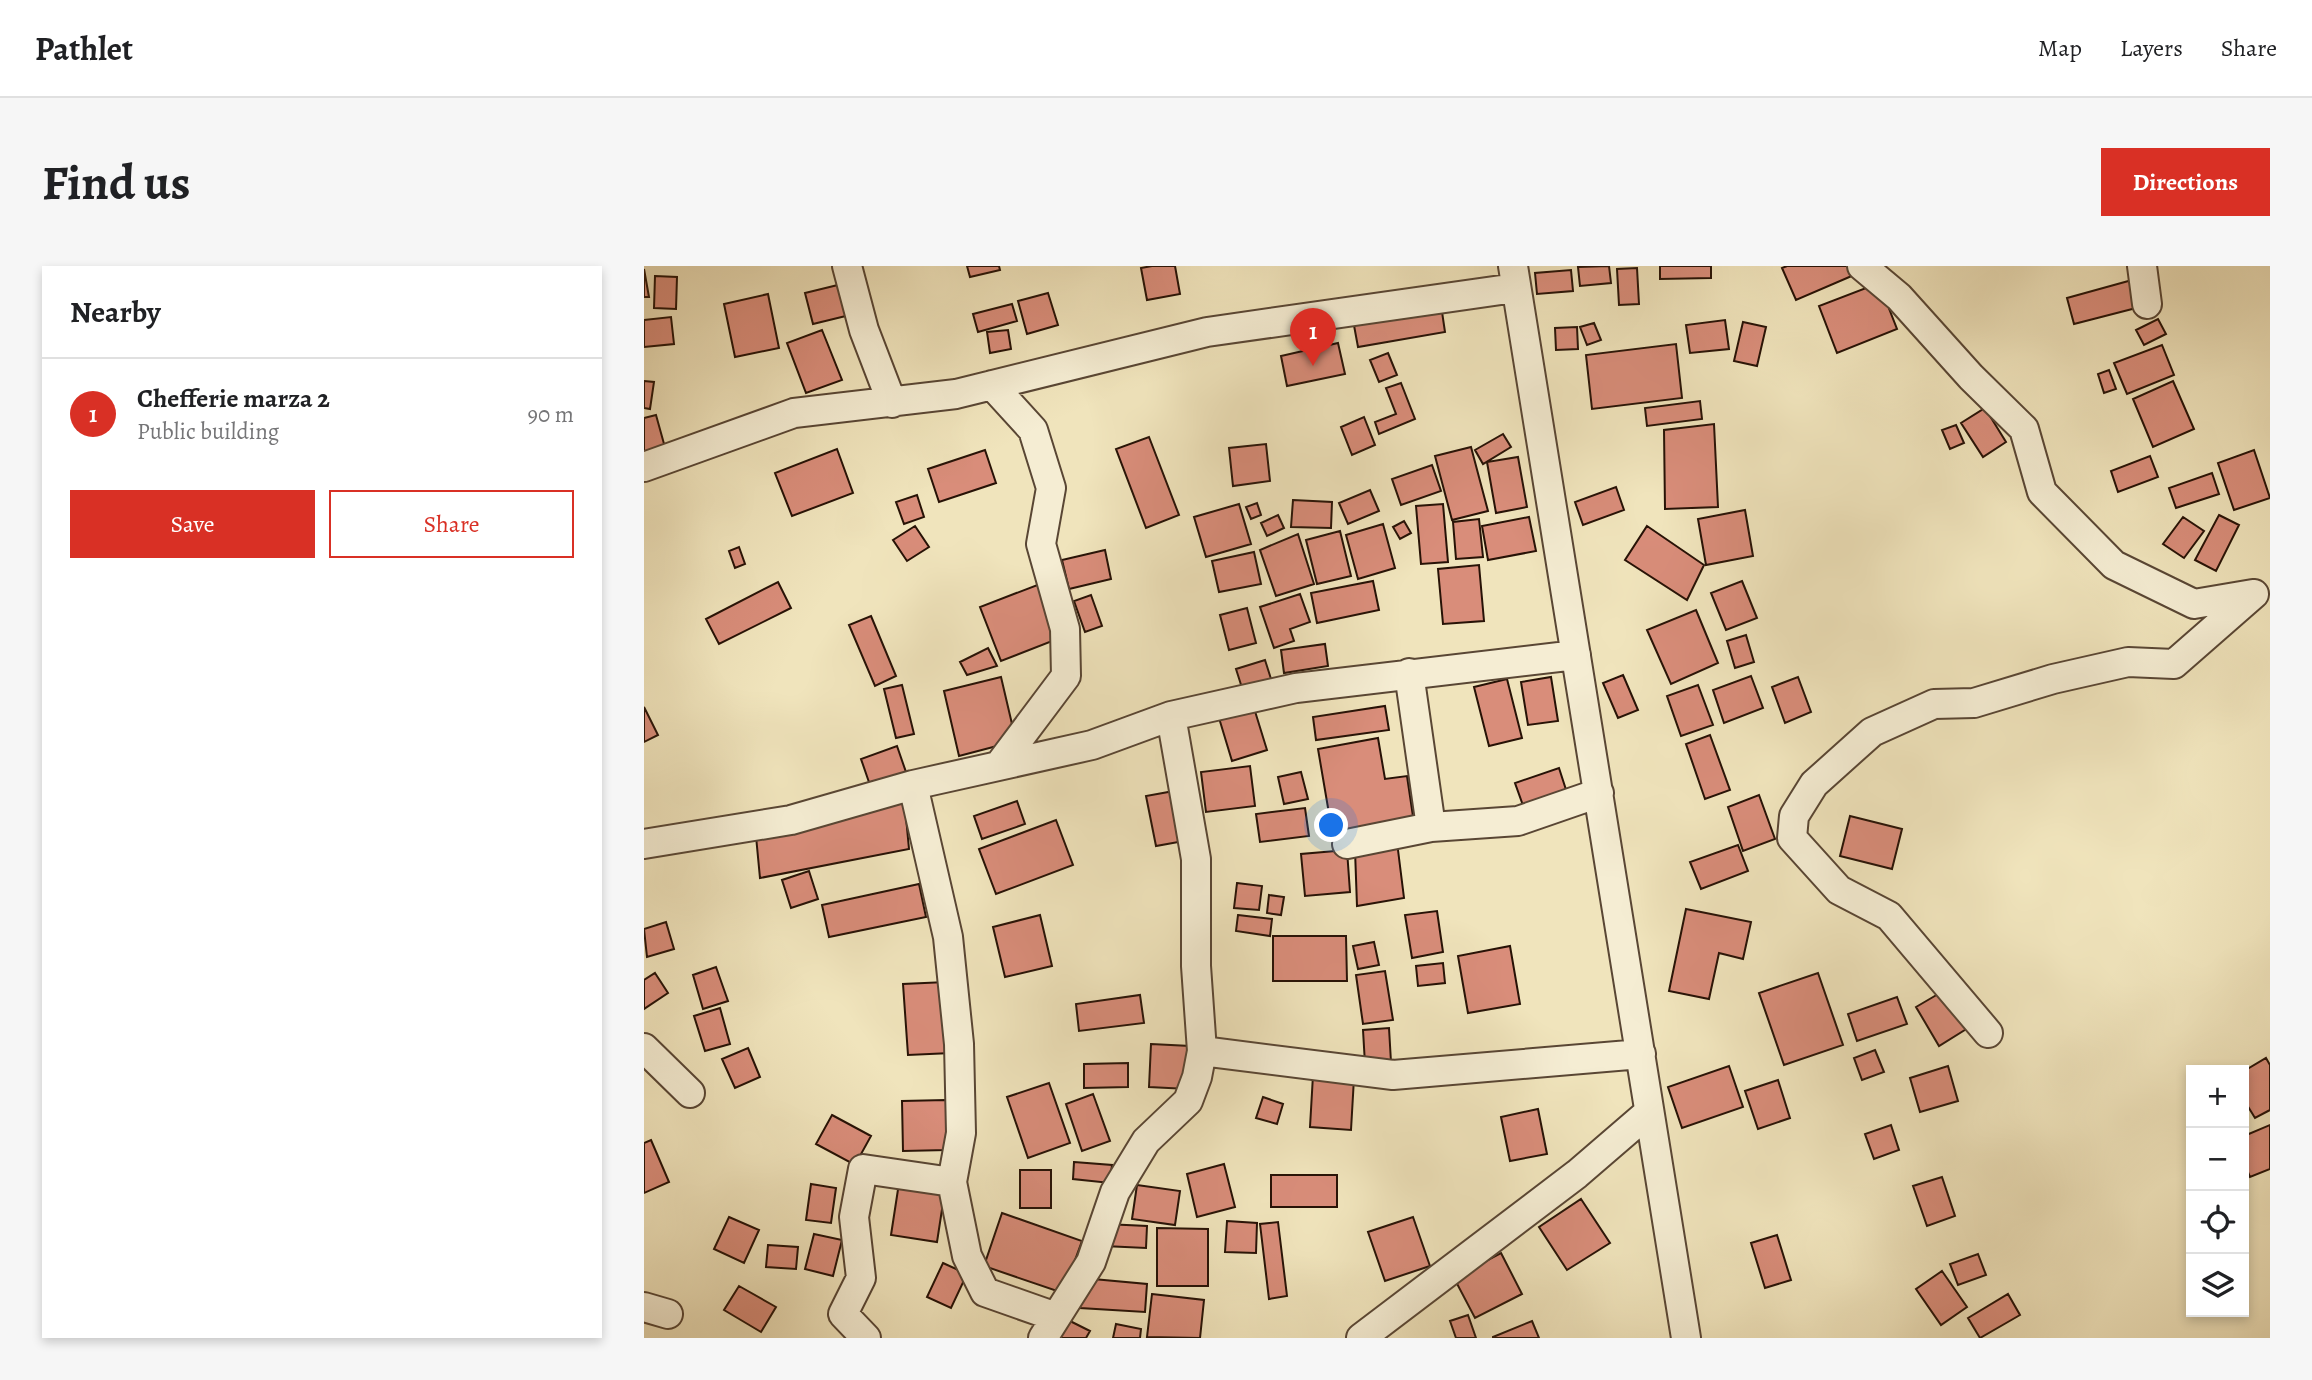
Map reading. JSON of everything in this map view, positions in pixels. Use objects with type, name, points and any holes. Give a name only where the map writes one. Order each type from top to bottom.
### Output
[{"type":"street","points":[[847,266],[864,330],[891,403]]},
{"type":"street","points":[[1862,266],[1899,297],[1970,377],[2024,429],[2042,492],[2114,565],[2194,604],[2262,591]]},
{"type":"street","points":[[2142,266],[2147,304]]},
{"type":"street","points":[[644,467],[794,413],[891,403],[992,385],[1207,332],[1514,277],[1686,1338]]},
{"type":"street","points":[[992,385],[1032,430],[1051,488],[1041,544],[1065,629],[1066,676],[1000,764]]},
{"type":"street","points":[[1988,1033],[1889,916],[1839,890],[1792,838],[1794,816],[1814,784],[1872,732],[1934,704],[1973,703],[2053,679],[2128,662],[2174,664],[2262,591]]},
{"type":"street","points":[[644,844],[791,820],[913,785],[1092,745],[1171,716],[1296,688],[1576,655]]},
{"type":"street","points":[[1409,673],[1431,827]]},
{"type":"street","points":[[913,785],[948,937],[960,1044],[961,1133],[953,1182],[967,1256],[985,1292],[1049,1328],[1091,1262],[1115,1192],[1146,1141],[1188,1101],[1202,1052],[1196,967],[1196,859],[1171,716]]},
{"type":"street","points":[[1347,844],[1431,827],[1518,821],[1599,793]]},
{"type":"street","points":[[644,1048],[690,1093]]},
{"type":"street","points":[[1202,1052],[1393,1075],[1641,1054]]},
{"type":"street","points":[[1361,1338],[1577,1174],[1649,1112]]},
{"type":"street","points":[[866,1338],[843,1314],[861,1278],[854,1217],[863,1169],[953,1182]]},
{"type":"building","points":[[967,266],[999,266],[1000,270],[970,277]]},
{"type":"building","points":[[1175,266],[1180,294],[1147,300],[1141,268]]},
{"type":"building","points":[[1609,266],[1611,283],[1580,286],[1578,267]]},
{"type":"building","points":[[1660,266],[1711,266],[1711,278],[1660,279]]},
{"type":"building","points":[[1848,266],[1854,275],[1796,300],[1782,268]]},
{"type":"building","points":[[1637,268],[1639,304],[1619,305],[1617,269]]},
{"type":"building","points":[[644,269],[649,297],[644,297]]},
{"type":"building","points":[[1571,270],[1573,291],[1537,294],[1535,273]]},
{"type":"building","points":[[655,276],[677,277],[676,309],[654,308]]},
{"type":"building","points":[[2132,280],[2140,307],[2074,324],[2067,298]]},
{"type":"building","points":[[846,283],[854,314],[813,324],[805,293]]},
{"type":"building","points":[[1879,283],[1897,329],[1837,353],[1819,306]]},
{"type":"building","points":[[1048,293],[1058,325],[1027,334],[1018,301]]},
{"type":"building","points":[[768,294],[779,348],[735,357],[724,304]]},
{"type":"building","points":[[1012,304],[1017,321],[978,332],[973,314]]},
{"type":"building","points":[[1441,305],[1445,332],[1358,347],[1353,320]]},
{"type":"building","points":[[671,317],[674,344],[644,347],[644,320]]},
{"type":"building","points":[[2158,319],[2166,334],[2144,345],[2136,330]]},
{"type":"building","points":[[1725,320],[1729,349],[1690,353],[1686,325]]},
{"type":"building","points":[[1743,322],[1766,327],[1757,366],[1734,361]]},
{"type":"building","points":[[1594,323],[1601,340],[1587,345],[1580,327]]},
{"type":"building","points":[[1577,327],[1578,349],[1556,350],[1555,328]]},
{"type":"building","points":[[822,330],[842,380],[806,393],[787,343]]},
{"type":"building","points":[[1008,330],[1011,349],[990,353],[987,332]]},
{"type":"building","points":[[1338,343],[1345,374],[1287,386],[1281,356]]},
{"type":"building","points":[[1676,344],[1682,398],[1592,409],[1586,355]]},
{"type":"building","points":[[2162,345],[2174,375],[2127,394],[2114,363]]},
{"type":"building","points":[[1388,353],[1397,375],[1379,382],[1370,360]]},
{"type":"building","points":[[2109,370],[2116,389],[2104,393],[2098,374]]},
{"type":"building","points":[[644,381],[654,382],[650,409],[644,408]]},
{"type":"building","points":[[2173,381],[2194,429],[2153,447],[2133,399]]},
{"type":"building","points":[[1401,383],[1415,419],[1379,434],[1375,422],[1396,414],[1386,388]]},
{"type":"building","points":[[1700,401],[1702,419],[1647,426],[1645,408]]},
{"type":"building","points":[[1985,408],[2006,442],[1983,457],[1961,423]]},
{"type":"building","points":[[656,415],[666,451],[644,457],[644,418]]},
{"type":"building","points":[[1364,417],[1375,445],[1352,455],[1341,427]]},
{"type":"building","points":[[1714,424],[1718,507],[1665,509],[1664,430]]},
{"type":"building","points":[[1956,425],[1964,443],[1950,449],[1942,430]]},
{"type":"building","points":[[1503,434],[1511,447],[1483,464],[1475,450]]},
{"type":"building","points":[[1149,437],[1179,515],[1146,528],[1116,449]]},
{"type":"building","points":[[1266,444],[1270,481],[1233,486],[1229,448]]},
{"type":"building","points":[[1471,447],[1488,511],[1452,520],[1435,456]]},
{"type":"building","points":[[837,449],[853,493],[792,516],[775,473]]},
{"type":"building","points":[[985,450],[996,483],[939,502],[928,469]]},
{"type":"building","points":[[2254,450],[2270,498],[2234,510],[2218,463]]},
{"type":"building","points":[[2150,456],[2158,477],[2118,492],[2111,471]]},
{"type":"building","points":[[1518,457],[1527,507],[1496,513],[1487,462]]},
{"type":"building","points":[[1432,465],[1441,491],[1401,505],[1392,479]]},
{"type":"building","points":[[2212,473],[2219,494],[2176,508],[2169,488]]},
{"type":"building","points":[[1616,487],[1624,510],[1583,525],[1575,502]]},
{"type":"building","points":[[1370,490],[1379,511],[1348,524],[1339,503]]},
{"type":"building","points":[[917,495],[924,517],[904,524],[896,502]]},
{"type":"building","points":[[1293,500],[1332,502],[1331,528],[1291,527]]},
{"type":"building","points":[[1257,503],[1261,515],[1251,519],[1246,507]]},
{"type":"building","points":[[1239,504],[1251,544],[1206,557],[1194,517]]},
{"type":"building","points":[[1443,504],[1448,562],[1421,564],[1416,506]]},
{"type":"building","points":[[1745,510],[1753,556],[1706,565],[1698,519]]},
{"type":"building","points":[[1278,515],[1284,528],[1267,536],[1261,523]]},
{"type":"building","points":[[2219,515],[2239,525],[2216,571],[2195,560]]},
{"type":"building","points":[[1529,517],[1536,551],[1488,560],[1482,526]]},
{"type":"building","points":[[2183,517],[2204,531],[2184,558],[2163,544]]},
{"type":"building","points":[[1479,519],[1483,557],[1456,559],[1453,522]]},
{"type":"building","points":[[1404,521],[1411,533],[1400,539],[1393,527]]},
{"type":"building","points":[[1383,524],[1395,568],[1358,579],[1346,535]]},
{"type":"building","points":[[915,526],[929,547],[907,561],[893,540]]},
{"type":"building","points":[[1647,526],[1704,565],[1687,600],[1625,560]]},
{"type":"building","points":[[1340,531],[1351,576],[1317,584],[1306,540]]},
{"type":"building","points":[[1298,534],[1314,584],[1276,596],[1260,550]]},
{"type":"building","points":[[739,547],[745,564],[735,568],[729,551]]},
{"type":"building","points":[[1105,550],[1111,579],[1069,589],[1062,560]]},
{"type":"building","points":[[1254,552],[1261,584],[1219,592],[1212,561]]},
{"type":"building","points":[[1479,565],[1484,621],[1443,624],[1438,569]]},
{"type":"building","points":[[1373,581],[1379,610],[1317,623],[1311,593]]},
{"type":"building","points":[[1742,581],[1757,618],[1726,630],[1711,593]]},
{"type":"building","points":[[778,582],[791,608],[719,644],[706,619]]},
{"type":"building","points":[[1040,584],[1060,638],[1001,661],[980,607]]},
{"type":"building","points":[[1300,594],[1310,622],[1290,629],[1294,641],[1274,648],[1260,607]]},
{"type":"building","points":[[1091,595],[1102,626],[1085,632],[1074,601]]},
{"type":"building","points":[[1247,608],[1256,643],[1229,650],[1220,615]]},
{"type":"building","points":[[1696,610],[1718,663],[1671,684],[1647,630]]},
{"type":"building","points":[[871,616],[896,676],[875,686],[849,625]]},
{"type":"building","points":[[1746,635],[1754,662],[1735,668],[1727,641]]},
{"type":"building","points":[[1325,644],[1328,666],[1284,673],[1281,650]]},
{"type":"building","points":[[988,648],[997,666],[967,675],[960,662]]},
{"type":"building","points":[[1265,660],[1272,682],[1243,691],[1236,669]]},
{"type":"building","points":[[1623,675],[1638,710],[1618,718],[1603,683]]},
{"type":"building","points":[[1751,676],[1763,708],[1724,723],[1713,690]]},
{"type":"building","points":[[1001,677],[1016,741],[959,756],[944,691]]},
{"type":"building","points":[[1551,677],[1558,721],[1528,725],[1521,682]]},
{"type":"building","points":[[1798,677],[1811,712],[1785,723],[1772,687]]},
{"type":"building","points":[[1507,679],[1522,738],[1489,746],[1474,687]]},
{"type":"building","points":[[902,685],[914,734],[896,738],[884,689]]},
{"type":"building","points":[[1698,685],[1713,725],[1681,736],[1667,696]]},
{"type":"building","points":[[1385,706],[1389,730],[1316,740],[1313,717]]},
{"type":"building","points":[[644,707],[658,735],[644,742]]},
{"type":"building","points":[[1254,708],[1267,750],[1232,761],[1219,718]]},
{"type":"building","points":[[1710,735],[1730,790],[1705,799],[1686,744]]},
{"type":"building","points":[[1378,738],[1385,779],[1407,776],[1414,823],[1333,837],[1318,749]]},
{"type":"building","points":[[897,746],[907,775],[871,788],[861,759]]},
{"type":"building","points":[[1250,766],[1255,806],[1206,812],[1201,772]]},
{"type":"building","points":[[1559,768],[1568,796],[1525,811],[1515,783]]},
{"type":"building","points":[[1301,772],[1308,799],[1284,804],[1278,777]]},
{"type":"building","points":[[1174,791],[1184,841],[1156,846],[1146,796]]},
{"type":"building","points":[[1759,795],[1775,839],[1743,851],[1728,807]]},
{"type":"building","points":[[904,796],[909,849],[760,878],[756,836]]},
{"type":"building","points":[[1017,801],[1025,824],[982,839],[974,816]]},
{"type":"building","points":[[1305,808],[1309,836],[1260,842],[1256,814]]},
{"type":"building","points":[[1850,816],[1902,829],[1892,869],[1840,856]]},
{"type":"building","points":[[1056,820],[1073,865],[996,894],[979,849]]},
{"type":"building","points":[[1397,842],[1404,898],[1357,906],[1355,850]]},
{"type":"building","points":[[1738,845],[1748,871],[1701,889],[1690,862]]},
{"type":"building","points":[[1347,850],[1350,892],[1305,896],[1301,854]]},
{"type":"building","points":[[809,871],[818,899],[791,908],[782,880]]},
{"type":"building","points":[[1237,883],[1262,886],[1259,910],[1234,908]]},
{"type":"building","points":[[919,884],[926,917],[829,937],[822,905]]},
{"type":"building","points":[[1269,895],[1284,897],[1281,915],[1267,913]]},
{"type":"building","points":[[1686,909],[1751,922],[1743,959],[1719,953],[1709,999],[1669,991]]},
{"type":"building","points":[[1437,911],[1443,952],[1412,958],[1405,915]]},
{"type":"building","points":[[1040,915],[1052,966],[1005,977],[993,927]]},
{"type":"building","points":[[1238,915],[1272,919],[1270,936],[1236,931]]},
{"type":"building","points":[[666,922],[674,949],[647,957],[644,929]]},
{"type":"building","points":[[1273,936],[1346,936],[1347,981],[1273,981]]},
{"type":"building","points":[[1374,942],[1379,965],[1358,969],[1353,946]]},
{"type":"building","points":[[1510,946],[1520,1004],[1468,1013],[1458,956]]},
{"type":"building","points":[[1443,963],[1445,983],[1418,986],[1416,966]]},
{"type":"building","points":[[716,967],[728,1001],[703,1009],[693,975]]},
{"type":"building","points":[[1385,971],[1393,1020],[1363,1024],[1356,975]]},
{"type":"building","points":[[655,973],[668,993],[644,1009],[644,980]]},
{"type":"building","points":[[1818,973],[1843,1045],[1784,1065],[1759,993]]},
{"type":"building","points":[[946,982],[951,1053],[908,1055],[903,984]]},
{"type":"building","points":[[1945,990],[1968,1028],[1939,1046],[1916,1007]]},
{"type":"building","points":[[1140,995],[1144,1023],[1079,1031],[1076,1004]]},
{"type":"building","points":[[1897,997],[1907,1024],[1857,1041],[1848,1014]]},
{"type":"building","points":[[720,1008],[730,1044],[705,1051],[694,1016]]},
{"type":"building","points":[[1389,1028],[1391,1062],[1365,1064],[1363,1030]]},
{"type":"building","points":[[1151,1044],[1190,1046],[1188,1089],[1149,1087]]},
{"type":"building","points":[[748,1048],[760,1077],[735,1088],[722,1059]]},
{"type":"building","points":[[1875,1050],[1884,1072],[1862,1080],[1854,1058]]},
{"type":"building","points":[[2266,1058],[2270,1065],[2270,1110],[2255,1118],[2249,1108],[2249,1068]]},
{"type":"building","points":[[1128,1063],[1128,1087],[1084,1088],[1084,1064]]},
{"type":"building","points":[[1729,1066],[1743,1107],[1682,1128],[1668,1087]]},
{"type":"building","points":[[1948,1066],[1958,1101],[1920,1112],[1910,1078]]},
{"type":"building","points":[[1313,1075],[1354,1078],[1351,1130],[1310,1127]]},
{"type":"building","points":[[1778,1080],[1790,1118],[1758,1129],[1745,1091]]},
{"type":"building","points":[[1049,1083],[1070,1143],[1028,1158],[1007,1097]]},
{"type":"building","points":[[1093,1094],[1110,1141],[1082,1151],[1066,1104]]},
{"type":"building","points":[[1263,1097],[1283,1104],[1277,1124],[1256,1118]]},
{"type":"building","points":[[946,1100],[947,1150],[903,1151],[902,1101]]},
{"type":"building","points":[[1538,1109],[1547,1154],[1510,1161],[1501,1117]]},
{"type":"building","points":[[832,1115],[871,1136],[855,1165],[816,1144]]},
{"type":"building","points":[[1891,1125],[1899,1150],[1874,1159],[1865,1134]]},
{"type":"building","points":[[2270,1125],[2270,1169],[2250,1177],[2249,1174],[2249,1134]]},
{"type":"building","points":[[651,1140],[669,1182],[644,1193],[644,1143]]},
{"type":"building","points":[[1074,1162],[1112,1165],[1110,1183],[1073,1179]]},
{"type":"building","points":[[1224,1164],[1235,1207],[1197,1217],[1187,1174]]},
{"type":"building","points":[[1020,1170],[1051,1170],[1051,1208],[1020,1208]]},
{"type":"building","points":[[1271,1175],[1337,1175],[1337,1207],[1271,1207]]},
{"type":"building","points":[[1942,1177],[1955,1216],[1927,1226],[1913,1186]]},
{"type":"building","points":[[899,1183],[945,1190],[937,1242],[891,1235]]},
{"type":"building","points":[[811,1184],[836,1188],[831,1223],[806,1220]]},
{"type":"building","points":[[1137,1185],[1180,1191],[1175,1225],[1132,1219]]},
{"type":"building","points":[[1581,1199],[1610,1243],[1567,1270],[1539,1227]]},
{"type":"building","points":[[1002,1213],[1082,1241],[1063,1293],[984,1266]]},
{"type":"building","points":[[729,1217],[759,1230],[744,1263],[714,1249]]},
{"type":"building","points":[[1413,1217],[1430,1266],[1385,1281],[1368,1232]]},
{"type":"building","points":[[1227,1221],[1257,1223],[1256,1253],[1225,1252]]},
{"type":"building","points":[[1278,1222],[1287,1296],[1269,1299],[1260,1224]]},
{"type":"building","points":[[1105,1224],[1147,1226],[1146,1248],[1104,1246]]},
{"type":"building","points":[[1157,1228],[1208,1229],[1208,1286],[1157,1286]]},
{"type":"building","points":[[814,1234],[842,1240],[833,1276],[805,1269]]},
{"type":"building","points":[[1777,1235],[1791,1280],[1765,1288],[1751,1243]]},
{"type":"building","points":[[768,1245],[798,1247],[796,1269],[766,1267]]},
{"type":"building","points":[[1501,1253],[1522,1294],[1475,1318],[1454,1278]]},
{"type":"building","points":[[1978,1254],[1986,1275],[1958,1285],[1950,1264]]},
{"type":"building","points":[[943,1263],[967,1274],[951,1308],[927,1297]]},
{"type":"building","points":[[1942,1271],[1967,1307],[1941,1325],[1916,1289]]},
{"type":"building","points":[[1082,1278],[1147,1284],[1145,1312],[1080,1308]]},
{"type":"building","points":[[739,1286],[776,1307],[761,1332],[724,1310]]},
{"type":"building","points":[[1152,1294],[1204,1300],[1200,1338],[1147,1337]]},
{"type":"building","points":[[2008,1294],[2020,1315],[1980,1338],[1968,1318]]},
{"type":"building","points":[[1468,1315],[1476,1338],[1456,1338],[1450,1321]]},
{"type":"building","points":[[1064,1318],[1090,1331],[1086,1338],[1054,1338]]},
{"type":"building","points":[[1532,1321],[1539,1338],[1493,1338],[1493,1337]]},
{"type":"building","points":[[1116,1324],[1141,1329],[1140,1338],[1113,1338]]},
{"type":"place","name":"Chefferie marza 2","points":[[1313,366]]}]
